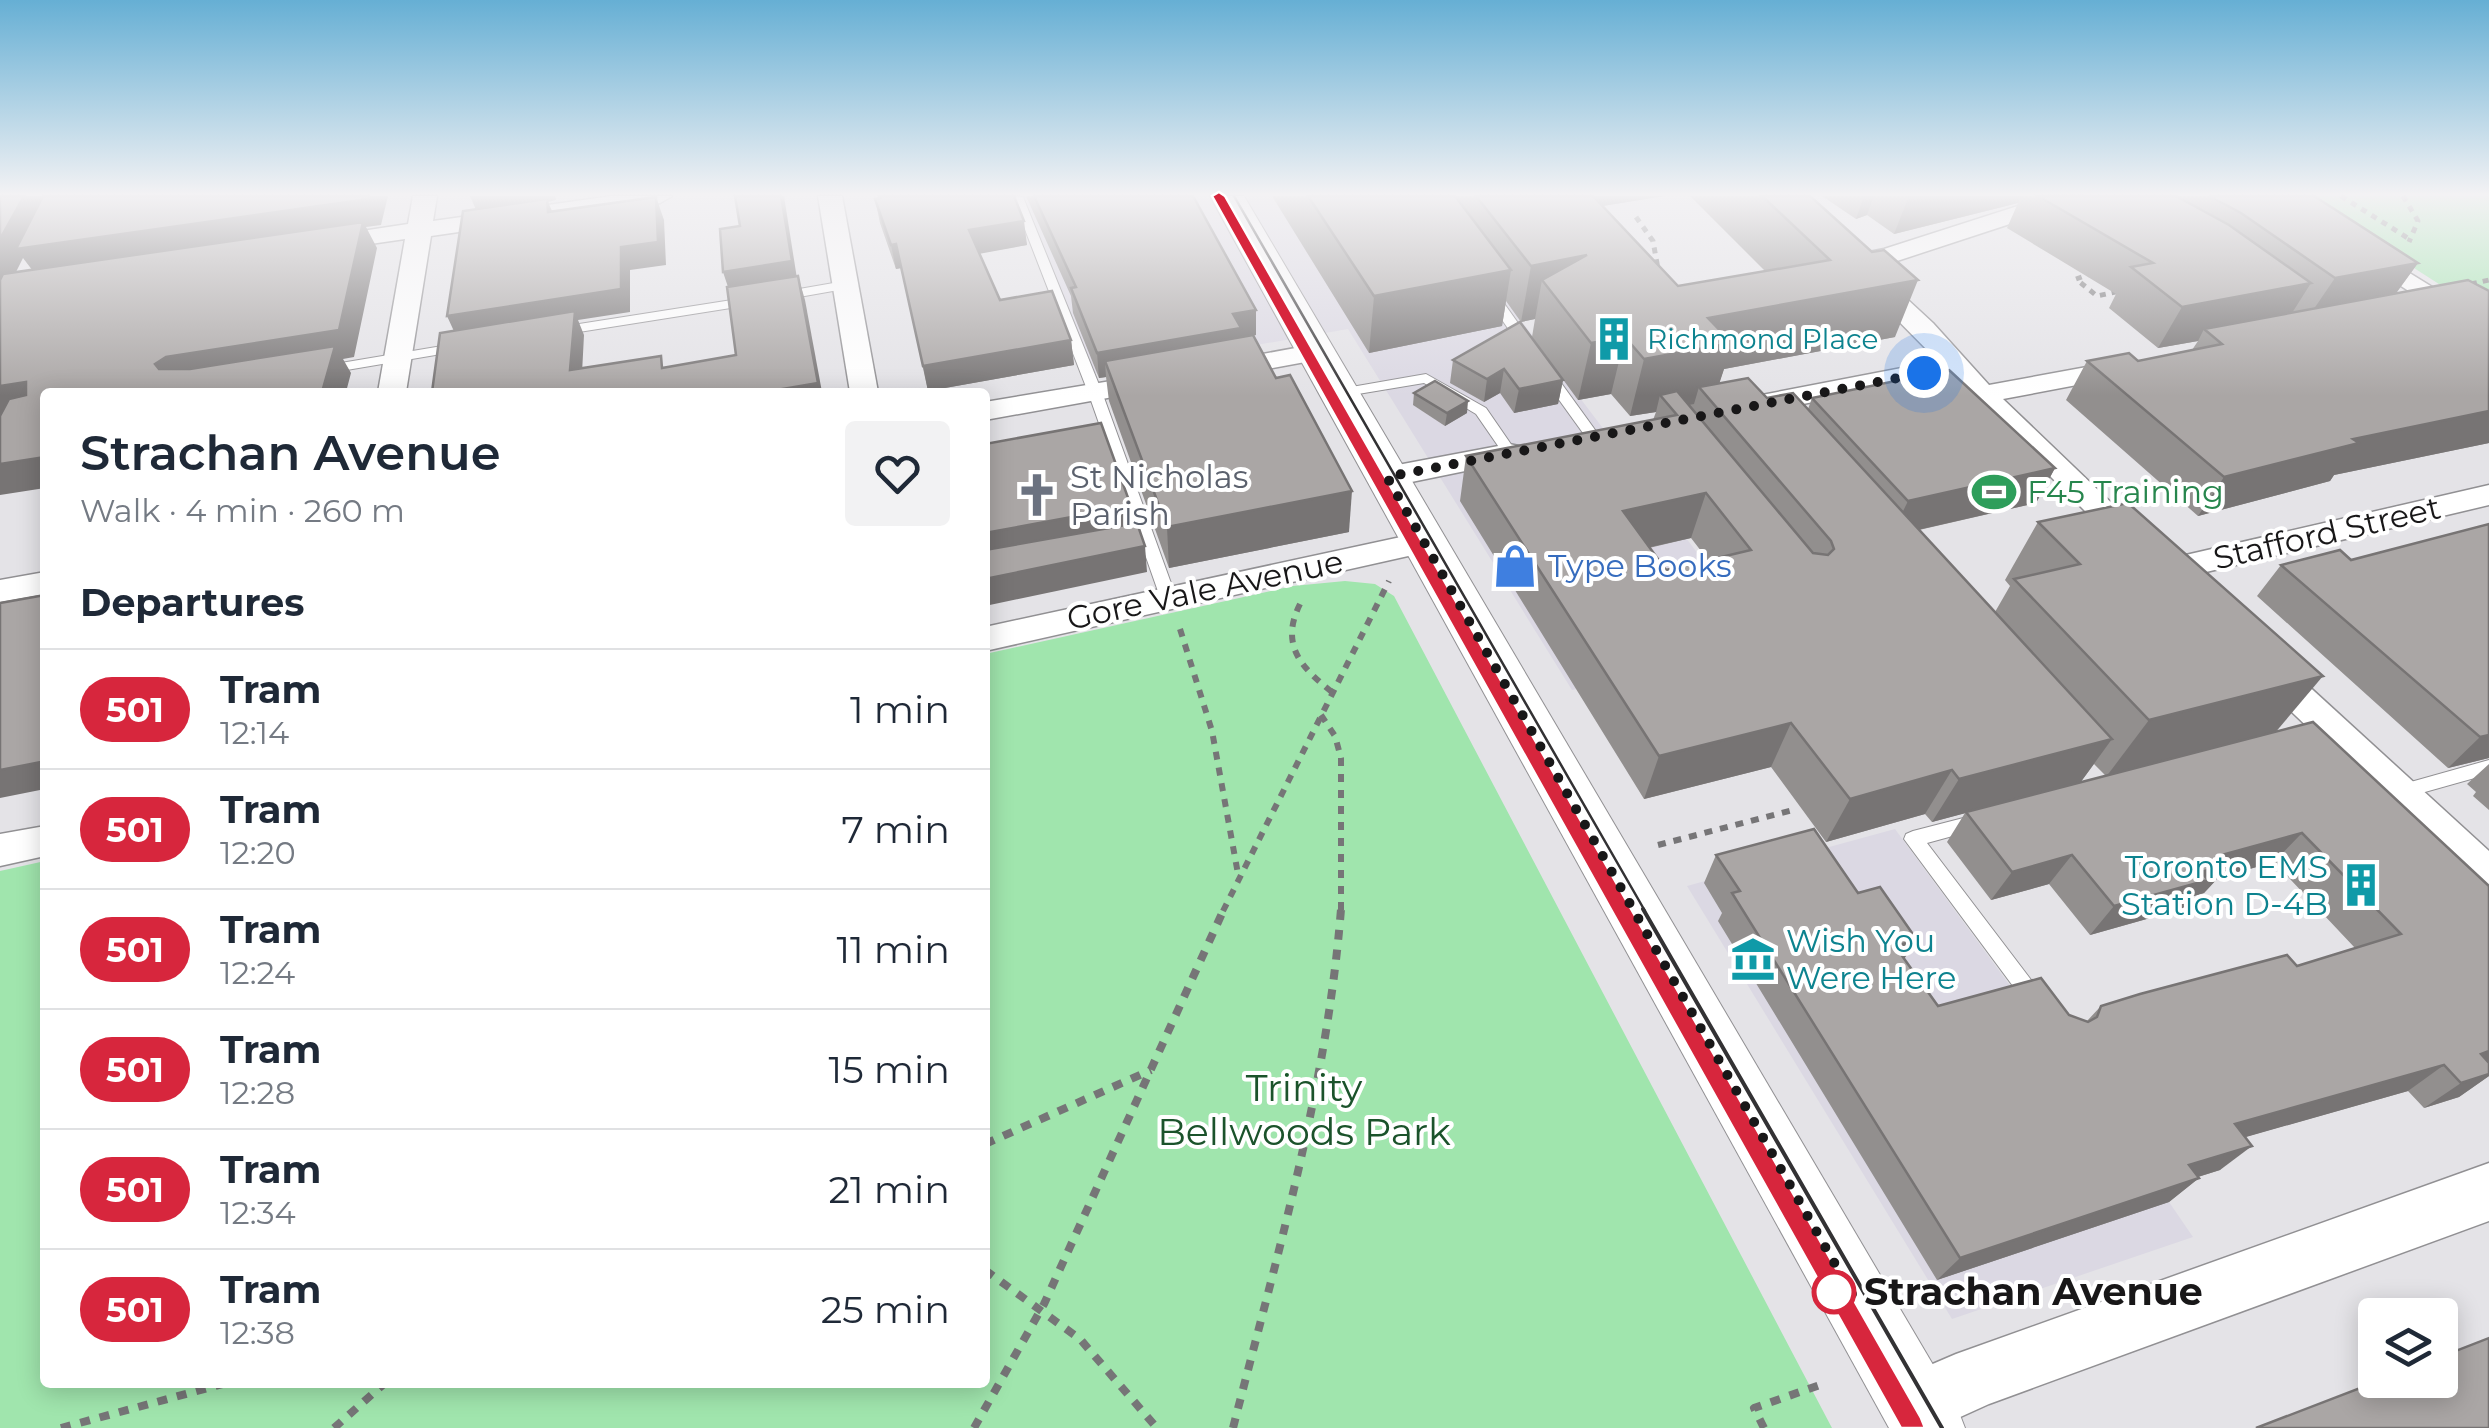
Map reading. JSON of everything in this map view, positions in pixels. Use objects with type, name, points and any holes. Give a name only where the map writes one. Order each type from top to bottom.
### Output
[{"type":"main road","points":[[1265,263],[1922,1416]]},
{"type":"street","points":[[393,388],[415,263]]},
{"type":"street","points":[[842,263],[863,388]]},
{"type":"street","points":[[1853,263],[1982,395],[2192,598]]},
{"type":"street","points":[[2380,263],[2489,334]]},
{"type":"street","points":[[2400,312],[2476,298]]},
{"type":"street","points":[[990,411],[1317,352]]},
{"type":"street","points":[[1982,395],[2160,361]]},
{"type":"street","points":[[1721,411],[1765,411],[1957,366]]},
{"type":"street","points":[[1387,477],[1629,430]]},
{"type":"street","name":"Stafford Street","points":[[2164,571],[2489,495]]},
{"type":"street","name":"Gore Vale Avenue","points":[[990,637],[1424,542]]},
{"type":"street","points":[[0,591],[40,584]]},
{"type":"street","points":[[2248,650],[2323,732],[2400,792],[2489,875]]},
{"type":"street","points":[[0,850],[40,842]]},
{"type":"street","points":[[1922,1416],[1978,1376],[2489,1192]]},
{"type":"lane","points":[[1043,263],[1096,392],[1168,597]]},
{"type":"lane","points":[[1477,276],[1593,437]]},
{"type":"lane","points":[[536,335],[846,286]]},
{"type":"lane","points":[[314,371],[478,344]]},
{"type":"lane","points":[[1340,393],[1426,378],[1481,411],[1510,453]]},
{"type":"lane","points":[[1130,540],[1148,537]]},
{"type":"lane","points":[[2400,792],[2489,767]]},
{"type":"lane","points":[[1988,819],[1913,839],[2050,1020]]},
{"type":"path","points":[[1656,274],[1658,263]]},
{"type":"path","points":[[2107,268],[2076,279],[2097,296],[2134,288]]},
{"type":"path","points":[[974,1428],[1044,1304],[1238,875],[1390,580],[1374,582]]},
{"type":"path","points":[[1308,593],[1289,629],[1291,652],[1302,671],[1332,692]]},
{"type":"path","points":[[1168,597],[1199,680],[1224,786],[1238,875]]},
{"type":"path","points":[[1233,1428],[1306,1132],[1338,972],[1345,850],[1340,747],[1333,728],[1321,715]]},
{"type":"path","points":[[1658,845],[1797,809]]},
{"type":"path","points":[[990,1142],[1152,1069]]},
{"type":"path","points":[[990,1273],[1044,1304],[1106,1360],[1157,1428]]},
{"type":"path","points":[[1764,1428],[1754,1408],[1820,1386]]},
{"type":"path","points":[[62,1428],[208,1388]]},
{"type":"path","points":[[334,1428],[379,1388]]},
{"type":"shaded area","points":[[1050,263],[1477,263],[1767,645],[1572,690],[1348,329],[1091,374]]},
{"type":"shaded area","points":[[1895,829],[2193,1237],[1952,1319],[1687,886]]},
{"type":"green space","points":[[2406,263],[2489,263],[2489,289],[2456,295]]},
{"type":"green space","name":"Trinity Bellwoods Park","points":[[1345,581],[1375,584],[1394,596],[1832,1428],[0,1428],[0,871],[40,862],[40,1388],[990,1388],[990,653],[1293,586]]},
{"type":"building","points":[[82,263],[354,263],[339,330],[166,357],[155,364],[159,369],[190,369],[335,346],[323,388],[40,388],[40,458],[0,464],[0,416],[9,399],[26,395],[26,382],[0,386],[3,274]]},
{"type":"building","points":[[455,263],[621,263],[621,289],[447,316]]},
{"type":"building","points":[[722,263],[782,263],[723,272]]},
{"type":"building","points":[[900,263],[983,263],[1000,300],[1052,291],[1071,340],[923,366]]},
{"type":"building","points":[[1065,263],[1230,263],[1256,310],[1233,314],[1241,328],[1097,353],[1071,288],[1076,287]]},
{"type":"building","points":[[1352,263],[1505,263],[1511,270],[1374,296]]},
{"type":"building","points":[[1573,263],[1656,263],[1678,286],[1815,263],[1898,263],[1918,280],[1708,318],[1732,343],[1644,359],[1625,337],[1591,343],[1542,280]]},
{"type":"building","points":[[2153,263],[2282,263],[2311,283],[2182,307],[2131,267]]},
{"type":"building","points":[[2313,263],[2418,263],[2335,278]]},
{"type":"building","points":[[798,276],[818,383],[789,388],[433,388],[440,333],[575,311],[570,370],[661,356],[662,368],[736,355],[727,287]]},
{"type":"building","points":[[2468,280],[2489,291],[2489,411],[2353,439],[2359,443],[2224,477],[2087,361],[2129,353],[2138,361],[2222,344],[2204,329]]},
{"type":"building","points":[[1520,322],[1563,380],[1519,389],[1504,369],[1487,379],[1453,360]]},
{"type":"building","points":[[1253,335],[1276,378],[1290,375],[1352,491],[1167,527],[1105,361]]},
{"type":"building","points":[[1949,370],[2055,468],[1908,501],[1812,398]]},
{"type":"building","points":[[1748,378],[1767,398],[1793,393],[2112,739],[1959,779],[1952,770],[1850,799],[1791,723],[1659,756],[1466,456],[1677,415],[1660,395],[1677,391],[1813,553],[1828,555],[1834,549],[1831,541],[1699,387]],"holes":[[[1706,493],[1751,550],[1666,570],[1623,511]]]},
{"type":"building","points":[[1435,381],[1468,401],[1447,413],[1414,393]]},
{"type":"building","points":[[1101,423],[1131,506],[990,532],[990,443]]},
{"type":"building","points":[[2128,503],[2323,676],[2149,720],[2014,579],[2080,564],[2038,522]]},
{"type":"building","points":[[1137,523],[1145,546],[990,578],[990,549]]},
{"type":"building","points":[[2489,524],[2489,735],[2480,737],[2281,565],[2340,550],[2351,560]]},
{"type":"building","points":[[40,596],[40,762],[0,770],[0,603]]},
{"type":"building","points":[[2313,722],[2489,886],[2489,1051],[2481,1054],[2489,1063],[2489,1074],[2461,1083],[2444,1065],[2235,1124],[2252,1146],[2189,1165],[2199,1178],[1960,1258],[1732,893],[1740,891],[1716,855],[1814,829],[1858,893],[1880,887],[1917,940],[1895,946],[1938,1006],[2041,978],[2069,1015],[2088,1022],[2097,1017],[2101,1006],[2140,994],[2287,955],[2297,966],[2401,934],[2302,833],[2222,855],[2230,864],[2201,872],[2208,880],[2114,906],[2072,855],[2012,872],[1966,812]]},
{"type":"building","points":[[2489,1338],[2489,1428],[2256,1428],[2358,1389],[2358,1398],[2458,1398],[2458,1350]]},
{"type":"tram line","name":"501","points":[[1257,263],[1911,1428]]},
{"type":"tram line","points":[[1272,263],[1645,911]]},
{"type":"tram line","points":[[1295,331],[1621,911]]},
{"type":"tram line","points":[[1619,909],[1911,1428]]},
{"type":"tram line","points":[[1643,909],[1942,1428]]},
{"type":"place","name":"Richmond Place","points":[[1614,339]]},
{"type":"place","name":"F45 Training","points":[[1994,492]]},
{"type":"place","name":"St Nicholas Parish","points":[[1037,495]]},
{"type":"place","name":"Type Books","points":[[1515,566]]},
{"type":"place","name":"Toronto EMS Station D-4B","points":[[2361,885]]},
{"type":"place","name":"Wish You Were Here","points":[[1753,959]]},
{"type":"place","name":"Strachan Avenue","points":[[1834,1292]]},
{"type":"route","points":[[1834,1292],[1852,1294],[1387,477],[1924,373]]}]
